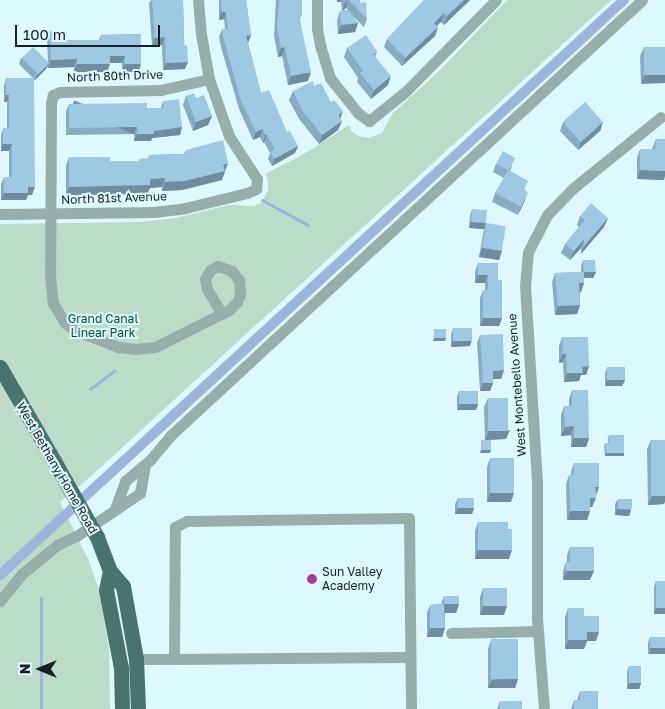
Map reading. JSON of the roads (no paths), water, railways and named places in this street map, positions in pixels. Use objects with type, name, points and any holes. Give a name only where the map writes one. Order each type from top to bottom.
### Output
[{"type":"main road","name":"West Bethany Home Road","points":[[1,370],[97,537],[110,571],[123,586],[136,659],[138,709]]},
{"type":"main road","name":"West Bethany Home Road","points":[[110,571],[106,590],[115,626],[121,668],[122,709]]},
{"type":"street","points":[[198,0],[200,34],[209,79]]},
{"type":"street","points":[[317,0],[318,37],[330,78],[358,113],[369,121],[405,92],[496,0]]},
{"type":"street","points":[[115,509],[125,481],[145,466],[157,450],[190,417],[642,0]]},
{"type":"street","name":"North 80th Drive","points":[[51,214],[51,103],[53,95],[60,92],[161,90],[209,79]]},
{"type":"street","name":"North 81st Avenue","points":[[0,214],[154,212],[185,208],[247,193],[256,189],[257,179],[229,136],[209,79]]},
{"type":"street","name":"West Montebello Avenue","points":[[544,709],[538,631],[537,482],[525,286],[528,252],[547,215],[559,202],[661,117]]},
{"type":"street","points":[[51,214],[50,276],[53,304],[57,313],[74,330],[118,347],[135,349],[155,347],[222,314]]},
{"type":"street","points":[[0,601],[22,574],[57,545],[78,536],[140,492],[145,466]]},
{"type":"street","points":[[174,659],[175,528],[187,521],[410,518],[411,709]]},
{"type":"street","points":[[451,633],[538,631]]},
{"type":"street","points":[[136,659],[410,658]]},
{"type":"waterway","points":[[0,575],[624,0]]},
{"type":"waterway","points":[[262,200],[308,225]]},
{"type":"waterway","points":[[90,389],[115,370]]},
{"type":"waterway","points":[[41,598],[41,709]]},
{"type":"place","name":"Sun Valley Academy","points":[[312,579]]},
{"type":"park label","name":"Grand Canal Linear Park","points":[[103,326]]}]
